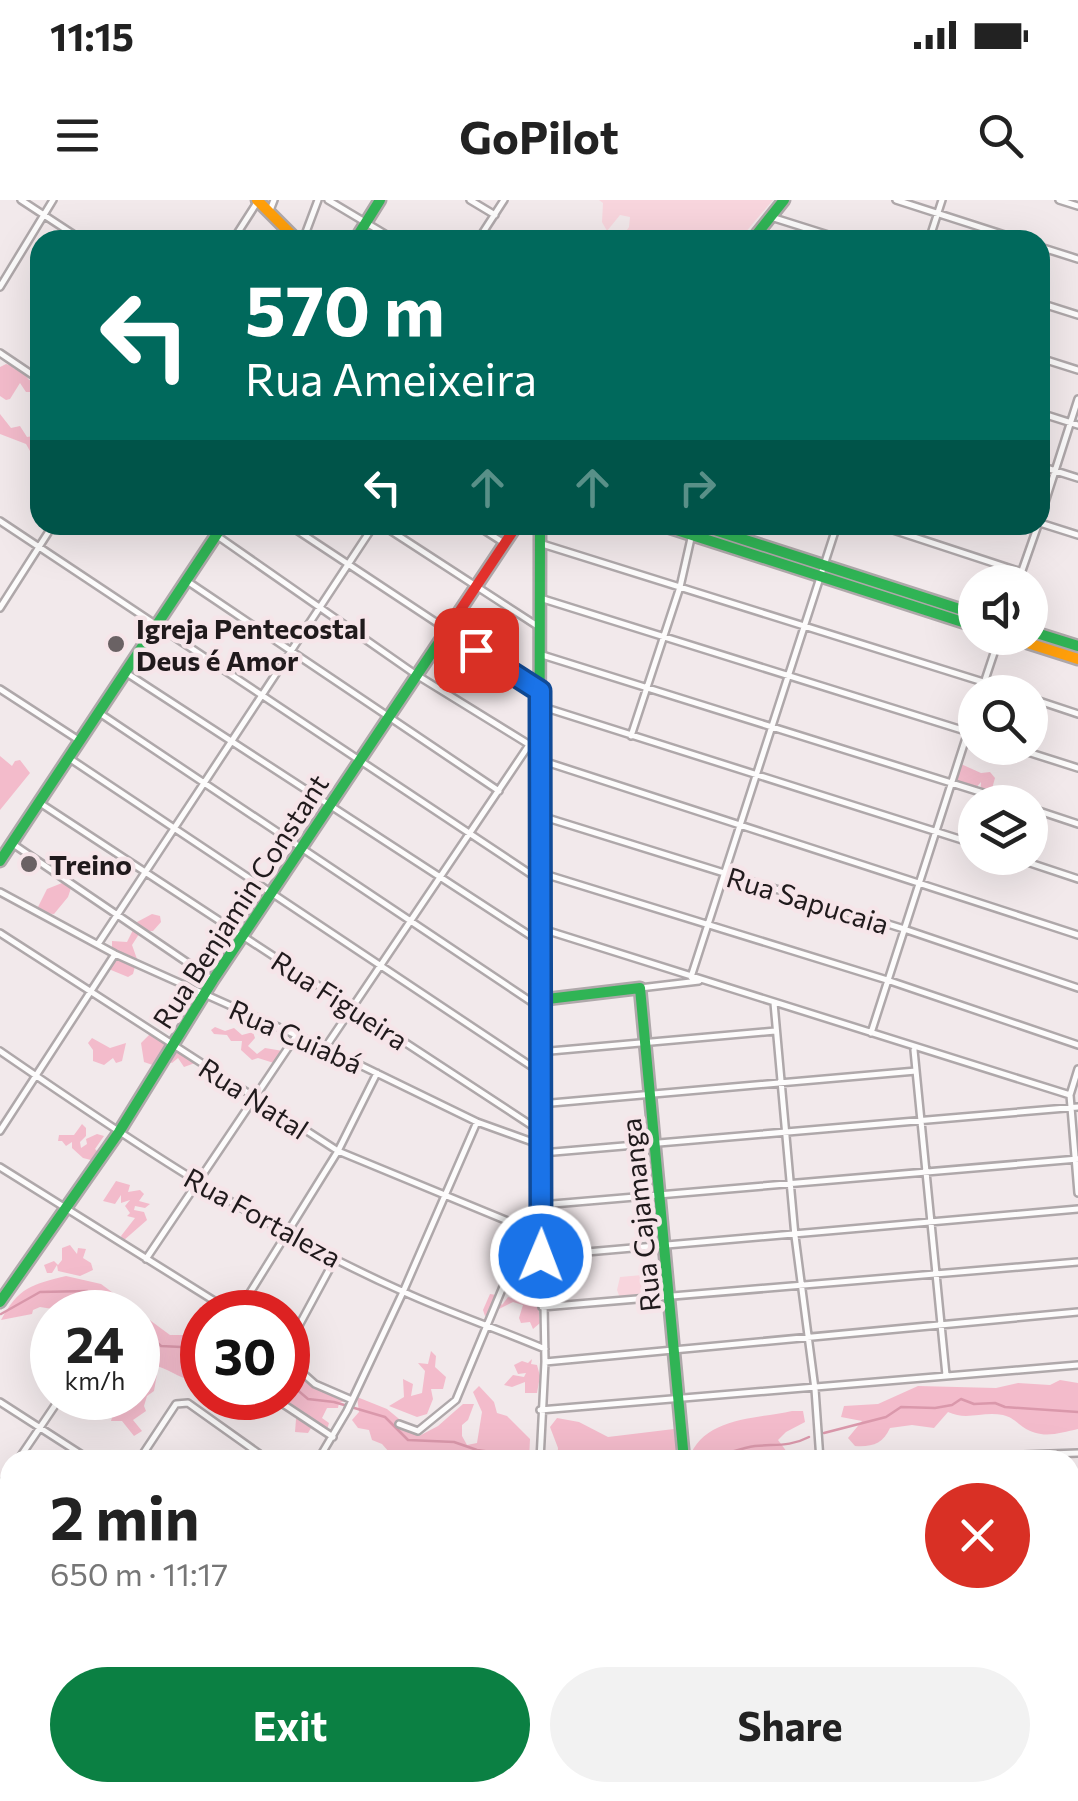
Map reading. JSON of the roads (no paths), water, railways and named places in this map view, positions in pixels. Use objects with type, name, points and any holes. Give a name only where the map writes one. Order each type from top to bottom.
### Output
[{"type":"street","points":[[21,200],[67,230]]},
{"type":"street","points":[[34,230],[53,200]]},
{"type":"street","points":[[239,230],[257,200],[289,230]]},
{"type":"street","points":[[270,213],[274,200]]},
{"type":"street","points":[[304,230],[318,200]]},
{"type":"street","points":[[328,200],[379,230]]},
{"type":"street","points":[[362,230],[380,200]]},
{"type":"street","points":[[470,200],[495,216]]},
{"type":"street","points":[[485,230],[504,200]]},
{"type":"street","points":[[760,230],[784,200]]},
{"type":"street","points":[[896,200],[989,230]]},
{"type":"street","points":[[931,230],[942,200]]},
{"type":"street","points":[[1059,200],[1078,206]]},
{"type":"street","points":[[771,217],[812,230]]},
{"type":"street","points":[[0,287],[30,237]]},
{"type":"street","points":[[1050,250],[1078,259]]},
{"type":"street","points":[[1050,306],[1078,315]]},
{"type":"street","points":[[0,353],[30,373]]},
{"type":"street","points":[[1050,361],[1078,370]]},
{"type":"street","points":[[1050,486],[1074,424],[1078,400]]},
{"type":"street","points":[[1050,416],[1074,424]]},
{"type":"street","points":[[1050,469],[1078,478]]},
{"type":"street","points":[[0,521],[538,876],[888,980],[1078,1045]]},
{"type":"street","points":[[1050,526],[1078,535]]},
{"type":"street","points":[[0,608],[47,535]]},
{"type":"street","points":[[0,861],[217,535]]},
{"type":"street","points":[[226,535],[415,674],[536,752],[740,827],[920,881],[1078,935]]},
{"type":"street","points":[[304,535],[540,691]]},
{"type":"street","points":[[98,945],[368,535]]},
{"type":"street","points":[[397,535],[540,628]]},
{"type":"street","points":[[492,535],[504,543]]},
{"type":"street","name":"Rua Benjamin Constant","points":[[1,1296],[118,1132],[270,893],[510,535]]},
{"type":"street","points":[[539,535],[540,706],[536,752],[545,1348],[540,1450]]},
{"type":"street","points":[[631,736],[680,588],[693,535]]},
{"type":"street","points":[[716,535],[958,609]]},
{"type":"street","points":[[691,977],[834,535]]},
{"type":"street","points":[[908,535],[1000,565]]},
{"type":"street","points":[[1024,565],[1034,535]]},
{"type":"street","points":[[539,542],[961,675]]},
{"type":"street","points":[[823,570],[958,620]]},
{"type":"street","points":[[187,581],[499,792]]},
{"type":"street","points":[[540,598],[958,729]]},
{"type":"street","points":[[1048,637],[1078,646]]},
{"type":"street","points":[[1048,649],[1078,659]]},
{"type":"street","points":[[539,654],[961,785]]},
{"type":"street","points":[[125,672],[441,878],[538,935],[702,980],[1070,1095]]},
{"type":"street","points":[[0,689],[80,742]]},
{"type":"street","points":[[1048,704],[1078,714]]},
{"type":"street","points":[[540,706],[958,838]]},
{"type":"street","points":[[98,712],[302,846],[410,923],[539,1004],[702,980]]},
{"type":"street","points":[[326,1048],[499,792],[536,752]]},
{"type":"street","points":[[69,758],[540,1072]]},
{"type":"street","points":[[1048,759],[1078,768]]},
{"type":"street","points":[[871,1033],[959,765]]},
{"type":"street","name":"Rua Figueira","points":[[40,802],[540,1130]]},
{"type":"street","points":[[1048,814],[1078,824]]},
{"type":"street","name":"Rua Sapucaia","points":[[538,816],[904,929],[1078,988]]},
{"type":"street","points":[[13,844],[213,980]]},
{"type":"street","points":[[1048,869],[1078,879]]},
{"type":"street","name":"Rua Cuiabá","points":[[0,892],[115,954],[542,1149]]},
{"type":"street","name":"Rua Natal","points":[[0,934],[338,1151],[541,1232]]},
{"type":"street","points":[[0,1131],[115,954]]},
{"type":"street","name":"Rua Cajamanga","points":[[640,988],[683,1450]]},
{"type":"street","points":[[774,1003],[819,1450]]},
{"type":"street","points":[[540,1052],[776,1031]]},
{"type":"street","points":[[146,1259],[296,1036]]},
{"type":"street","points":[[914,1048],[946,1375]]},
{"type":"street","name":"Rua Fortaleza","points":[[0,1051],[200,1184],[288,1233],[404,1292],[545,1348]]},
{"type":"street","points":[[1078,1069],[1070,1095],[1075,1107],[1078,1193]]},
{"type":"street","points":[[540,1104],[916,1071]]},
{"type":"street","points":[[250,1290],[338,1151],[377,1073]]},
{"type":"street","points":[[542,1149],[1075,1107]]},
{"type":"street","points":[[325,1450],[404,1292],[477,1122]]},
{"type":"street","points":[[542,1205],[1076,1159]]},
{"type":"street","points":[[0,1167],[198,1290]]},
{"type":"street","points":[[541,1256],[1078,1209]]},
{"type":"street","points":[[399,1424],[418,1432],[456,1400],[527,1228]]},
{"type":"street","points":[[310,1305],[336,1257]]},
{"type":"street","points":[[542,1308],[1078,1262]]},
{"type":"street","points":[[545,1362],[1078,1312]]},
{"type":"street","points":[[540,1410],[1078,1365]]},
{"type":"street","points":[[310,1380],[350,1405]]},
{"type":"street","points":[[0,1402],[75,1450]]},
{"type":"street","points":[[145,1450],[176,1404],[188,1403],[254,1450]]},
{"type":"street","points":[[25,1450],[46,1420]]},
{"type":"street","points":[[307,1420],[333,1437]]},
{"type":"waterway","points":[[1,1314],[30,1298]]},
{"type":"waterway","points":[[160,1345],[180,1347]]},
{"type":"waterway","points":[[310,1399],[385,1417],[408,1440],[454,1442],[477,1450]]},
{"type":"waterway","points":[[824,1433],[886,1417],[901,1407],[935,1408],[961,1399],[974,1404],[1078,1412]]},
{"type":"waterway","points":[[738,1450],[789,1444],[809,1437]]},
{"type":"place","name":"Igreja Pentecostal Deus é Amor","points":[[116,644]]},
{"type":"place","name":"Treino","points":[[29,864]]}]
